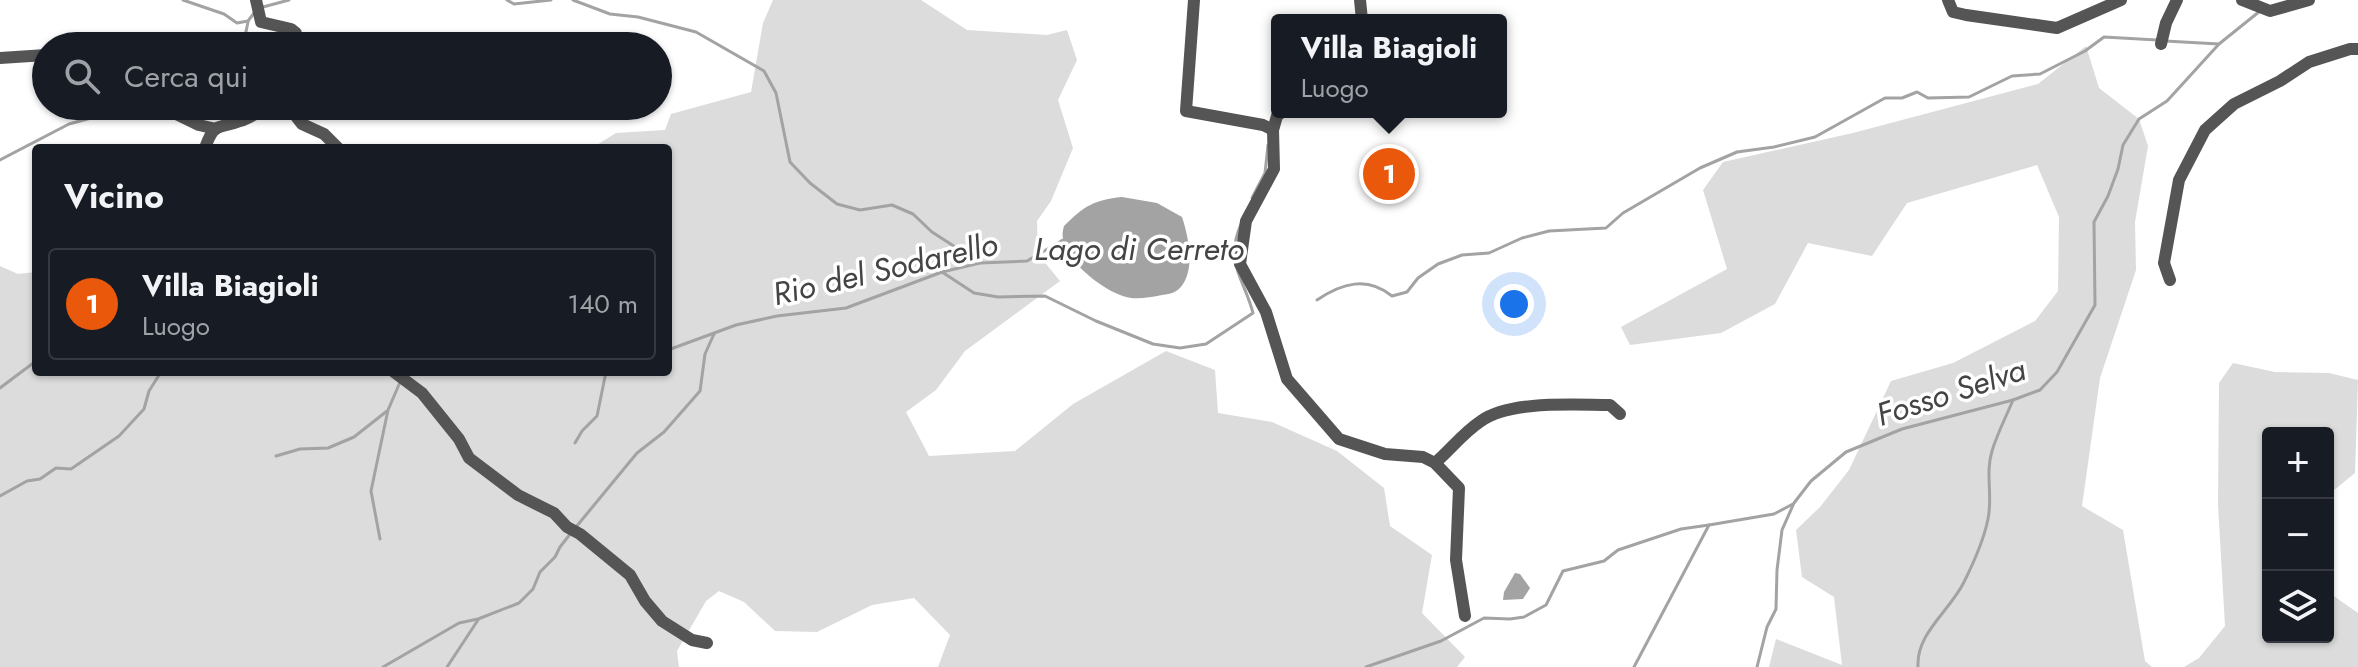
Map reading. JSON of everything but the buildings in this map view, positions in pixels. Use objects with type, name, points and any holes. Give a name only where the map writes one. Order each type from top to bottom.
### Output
[{"type":"street","points":[[1194,0],[1186,111],[1263,125],[1273,130]]},
{"type":"street","points":[[1948,0],[1953,12],[2057,28],[2119,0]]},
{"type":"street","points":[[2164,34],[2177,0]]},
{"type":"street","points":[[2245,1],[2266,10],[2277,10],[2309,0]]},
{"type":"street","points":[[257,3],[261,22],[295,32]]},
{"type":"street","points":[[2170,280],[2164,263],[2179,180],[2205,130],[2234,104],[2280,81],[2309,62],[2358,49]]},
{"type":"street","points":[[0,58],[32,56]]},
{"type":"street","points":[[1276,118],[1273,130],[1274,169],[1246,221],[1240,264],[1266,312],[1287,379],[1339,439],[1385,454],[1423,457],[1435,463],[1459,488],[1456,560],[1465,616]]},
{"type":"street","points":[[189,120],[216,129]]},
{"type":"street","points":[[207,144],[219,125],[243,120]]},
{"type":"street","points":[[299,120],[324,134],[334,144]]},
{"type":"street","points":[[399,376],[422,393],[459,439],[469,458],[518,495],[554,513],[567,527],[630,575],[645,601],[662,621],[692,640],[707,643]]},
{"type":"street","points":[[1435,463],[1462,435],[1496,413],[1532,407],[1610,405],[1620,414]]},
{"type":"shaded area","points":[[773,0],[921,0],[967,30],[1047,35],[1067,30],[1077,60],[1058,100],[1073,148],[1051,201],[1037,221],[1038,254],[1060,281],[965,351],[936,390],[906,412],[929,456],[1015,451],[1073,404],[1166,351],[1215,370],[1218,413],[1272,422],[1337,451],[1384,488],[1390,526],[1432,555],[1422,613],[1465,657],[1457,667],[938,667],[950,635],[914,598],[872,605],[817,632],[775,631],[744,602],[719,591],[706,601],[677,651],[679,667],[0,667],[0,266],[18,274],[32,272],[32,376],[672,376],[672,144],[598,144],[616,133],[665,130],[669,120],[672,120],[672,114],[751,92],[763,23]]},
{"type":"shaded area","points":[[2086,46],[2099,88],[2139,119],[2148,146],[2135,222],[2136,270],[2100,378],[2082,506],[2123,530],[2145,661],[2152,667],[1769,667],[1776,639],[1842,665],[1834,597],[1802,577],[1796,530],[1820,507],[1849,470],[1891,381],[1953,363],[2035,321],[2058,291],[2059,217],[2037,165],[1907,203],[1872,256],[1808,243],[1775,304],[1721,333],[1630,345],[1621,327],[1727,269],[1703,190],[1723,162],[1853,133],[2038,84]]},
{"type":"shaded area","points":[[2233,363],[2275,372],[2329,373],[2358,380],[2355,473],[2334,490],[2334,427],[2262,427],[2262,643],[2334,643],[2334,596],[2358,613],[2358,667],[2184,667],[2199,658],[2225,626],[2218,505],[2219,383]]},
{"type":"water","name":"Lago di Cerreto","points":[[1122,197],[1157,203],[1182,217],[1190,260],[1187,277],[1177,291],[1143,298],[1122,296],[1089,276],[1071,257],[1063,236],[1064,226],[1097,202]]},
{"type":"water","points":[[1515,573],[1520,574],[1530,588],[1523,599],[1503,600],[1504,592]]},
{"type":"waterway","points":[[183,0],[224,14],[237,23],[248,21],[254,13]]},
{"type":"waterway","points":[[263,7],[289,0]]},
{"type":"waterway","points":[[507,0],[514,4],[551,0]]},
{"type":"waterway","points":[[573,0],[610,14],[638,17],[696,32],[764,71],[776,93],[790,162],[810,183],[837,204],[860,210],[892,205],[913,214],[932,232],[980,263]]},
{"type":"waterway","name":"Fosso Selva","points":[[1757,667],[1767,627],[1776,609],[1782,530],[1794,503],[1811,481],[1846,452],[1902,429],[2040,390],[2057,372],[2095,305],[2094,222],[2108,196],[2123,145],[2139,119],[2167,101],[2219,44],[2260,11]]},
{"type":"waterway","points":[[246,32],[248,22]]},
{"type":"waterway","points":[[1317,300],[1336,289],[1354,284],[1373,286],[1392,296],[1407,292],[1418,278],[1438,264],[1462,255],[1489,253],[1522,238],[1549,231],[1606,228],[1623,213],[1700,168],[1737,152],[1815,137],[1885,98],[1902,98],[1917,92],[1928,98],[1969,97],[2012,76],[2040,74],[2085,51],[2104,37],[2157,40]]},
{"type":"waterway","points":[[2165,41],[2219,44]]},
{"type":"waterway","points":[[0,160],[69,124],[84,120]]},
{"type":"waterway","points":[[1252,198],[1265,173],[1268,145]]},
{"type":"waterway","points":[[942,272],[974,293],[998,297],[1045,296],[1153,344],[1180,348],[1206,344],[1253,313],[1235,260],[1234,249],[1241,224]]},
{"type":"waterway","name":"Rio del Sodarello","points":[[672,349],[736,325],[777,316],[846,308],[942,272],[980,263],[1027,261],[1063,240]]},
{"type":"waterway","name":"Rio del Sodarello","points":[[576,527],[637,453],[664,432],[700,391],[705,354],[714,334]]},
{"type":"waterway","points":[[0,388],[32,364]]},
{"type":"waterway","name":"Rio del Sodarello","points":[[0,496],[27,481],[40,479],[56,468],[71,469],[119,436],[144,409],[149,391],[158,376]]},
{"type":"waterway","points":[[575,443],[597,416],[605,376]]},
{"type":"waterway","points":[[380,539],[371,491],[388,410],[401,380]]},
{"type":"waterway","points":[[1918,667],[1922,643],[1958,593],[1981,543],[1989,510],[1990,460],[2013,400]]},
{"type":"waterway","points":[[276,456],[300,449],[328,448],[354,437],[387,411]]},
{"type":"waterway","name":"Fosso Selva","points":[[1634,667],[1709,525],[1774,514],[1793,504]]},
{"type":"waterway","name":"Fosso Selva","points":[[1366,667],[1441,641],[1484,618],[1524,617],[1546,605],[1563,571],[1604,561],[1618,550],[1681,529],[1709,525]]},
{"type":"waterway","name":"Rio del Sodarello","points":[[383,667],[459,623],[519,603],[533,589],[540,572],[555,557],[571,533]]},
{"type":"waterway","points":[[447,667],[478,620]]},
{"type":"place","name":"Villa Biagioli","points":[[1389,174]]}]
